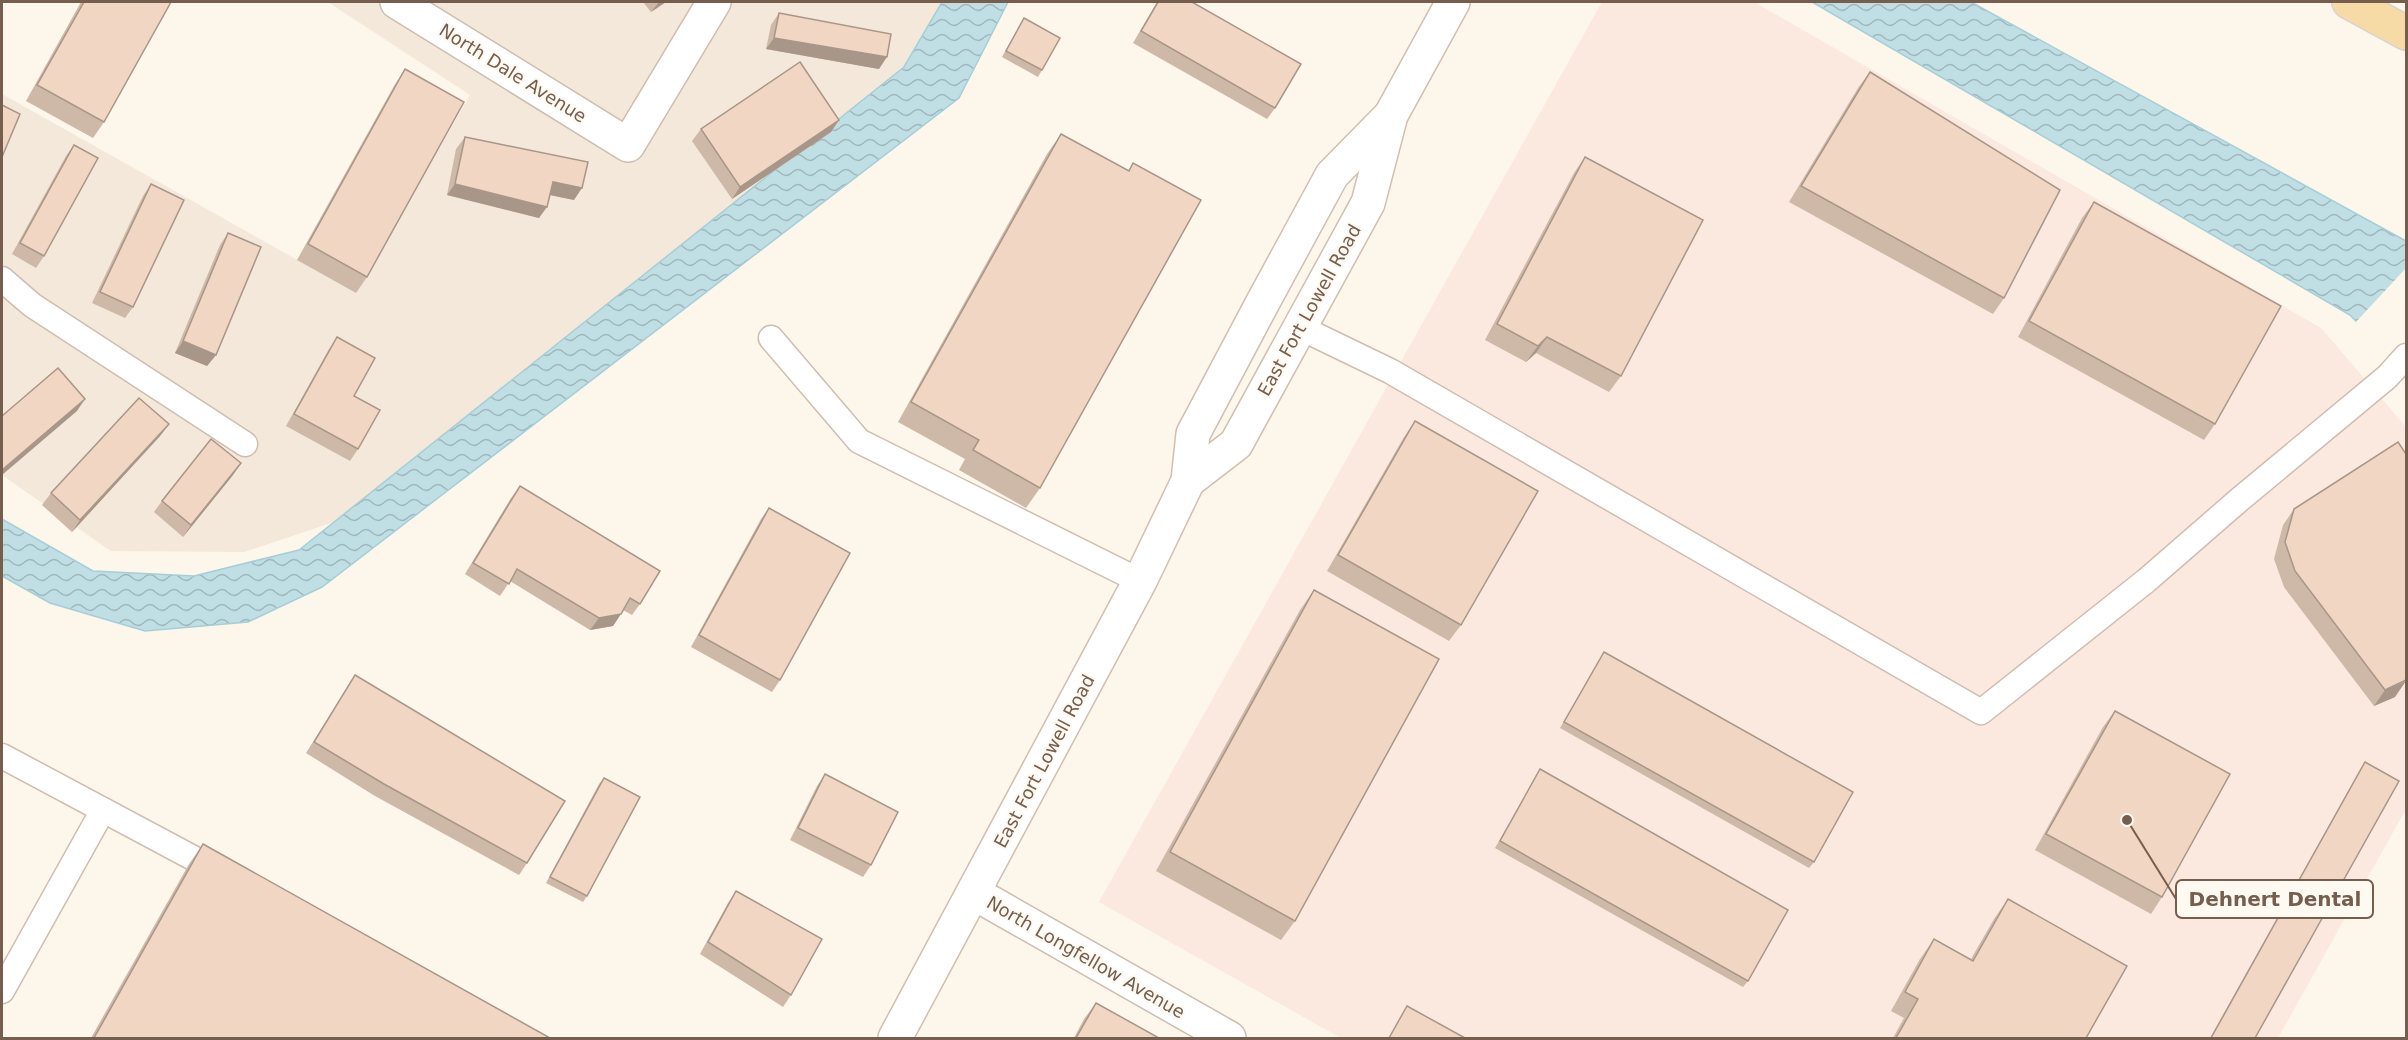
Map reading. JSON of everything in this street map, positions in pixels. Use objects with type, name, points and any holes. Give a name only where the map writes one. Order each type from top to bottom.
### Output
[{"type":"main road","name":"North Dale Avenue","points":[[397,2],[628,145],[714,2]]},
{"type":"main road","name":"East Fort Lowell Road","points":[[1188,481],[1236,444],[1368,202],[1391,115],[1453,2]]},
{"type":"main road","points":[[2349,2],[2406,33]]},
{"type":"main road","name":"East Fort Lowell Road","points":[[895,1038],[1140,581],[1188,481],[1193,434],[1332,175],[1391,115]]},
{"type":"main road","name":"North Longfellow Avenue","points":[[974,893],[1229,1038]]},
{"type":"lane","points":[[2,279],[32,305],[245,444]]},
{"type":"lane","points":[[1299,327],[1390,372],[1981,712],[2146,580],[2238,500],[2387,377],[2406,356]]},
{"type":"lane","points":[[771,338],[859,441],[1140,581]]},
{"type":"lane","points":[[2,756],[239,882]]},
{"type":"lane","points":[[2,991],[103,810]]},
{"type":"shaded area","points":[[328,2],[944,2],[904,67],[334,522],[244,552],[111,551],[2,475],[2,94],[356,293],[470,95]]},
{"type":"shaded area","points":[[1602,2],[1754,2],[2321,328],[2406,427],[2406,809],[2278,1038],[1341,1038],[1099,902]]},
{"type":"water","points":[[942,2],[1008,2],[959,98],[322,587],[248,622],[145,631],[50,603],[2,576],[2,519],[93,571],[194,576],[299,550],[904,67]]},
{"type":"water","points":[[1812,2],[1971,2],[2406,241],[2406,373],[2350,315]]},
{"type":"pier","points":[[2406,268],[2406,376],[2354,324]]},
{"type":"building","points":[[84,2],[171,2],[104,122],[37,85]]},
{"type":"building","points":[[1158,2],[1192,2],[1301,64],[1275,108],[1141,31]]},
{"type":"building","points":[[779,13],[891,34],[887,57],[774,38]]},
{"type":"building","points":[[1024,18],[1060,38],[1042,70],[1006,51]]},
{"type":"building","points":[[800,62],[839,120],[740,187],[701,129]]},
{"type":"building","points":[[405,69],[464,102],[367,277],[308,244]]},
{"type":"building","points":[[1870,72],[2060,190],[2004,298],[1801,186]]},
{"type":"building","points":[[2,105],[20,114],[2,157]]},
{"type":"building","points":[[1061,134],[1129,171],[1133,163],[1201,200],[1040,488],[973,450],[979,440],[911,402]]},
{"type":"building","points":[[465,137],[588,162],[582,188],[553,182],[547,207],[455,184]]},
{"type":"building","points":[[74,145],[98,158],[44,256],[20,243]]},
{"type":"building","points":[[1585,157],[1703,220],[1621,376],[1547,337],[1538,346],[1497,324]]},
{"type":"building","points":[[151,184],[184,200],[133,307],[100,292]]},
{"type":"building","points":[[2094,202],[2281,306],[2215,424],[2029,321]]},
{"type":"building","points":[[228,233],[261,247],[216,355],[183,341]]},
{"type":"building","points":[[337,337],[375,358],[354,396],[380,410],[358,449],[294,414]]},
{"type":"building","points":[[58,368],[85,399],[2,470],[2,416]]},
{"type":"building","points":[[139,398],[169,424],[80,520],[51,493]]},
{"type":"building","points":[[1415,421],[1538,491],[1461,625],[1338,555]]},
{"type":"building","points":[[211,439],[241,463],[191,525],[162,501]]},
{"type":"building","points":[[2398,442],[2406,454],[2406,680],[2385,690],[2295,571],[2285,542],[2294,509]]},
{"type":"building","points":[[520,486],[660,571],[640,604],[630,598],[621,614],[599,618],[517,569],[509,584],[473,563]]},
{"type":"building","points":[[769,508],[850,553],[780,680],[699,635]]},
{"type":"building","points":[[1314,590],[1439,659],[1295,921],[1170,852]]},
{"type":"building","points":[[1604,652],[1853,792],[1814,862],[1564,722]]},
{"type":"building","points":[[355,675],[565,801],[527,863],[384,784],[314,742]]},
{"type":"building","points":[[2115,711],[2230,774],[2162,897],[2046,834]]},
{"type":"building","points":[[2365,762],[2399,781],[2255,1038],[2211,1038]]},
{"type":"building","points":[[1540,769],[1788,910],[1748,981],[1500,841]]},
{"type":"building","points":[[825,774],[898,812],[871,865],[798,828]]},
{"type":"building","points":[[604,778],[640,797],[587,896],[550,877]]},
{"type":"building","points":[[203,844],[550,1038],[94,1038]]},
{"type":"building","points":[[736,891],[822,939],[791,995],[708,942]]},
{"type":"building","points":[[2008,899],[2127,966],[2086,1038],[1896,1038],[1918,999],[1905,992],[1934,939],[1973,961]]},
{"type":"building","points":[[1096,1003],[1159,1038],[1076,1038]]},
{"type":"building","points":[[1407,1006],[1465,1038],[1389,1038]]},
{"type":"place","name":"Dehnert Dental","points":[[2127,820]]}]
